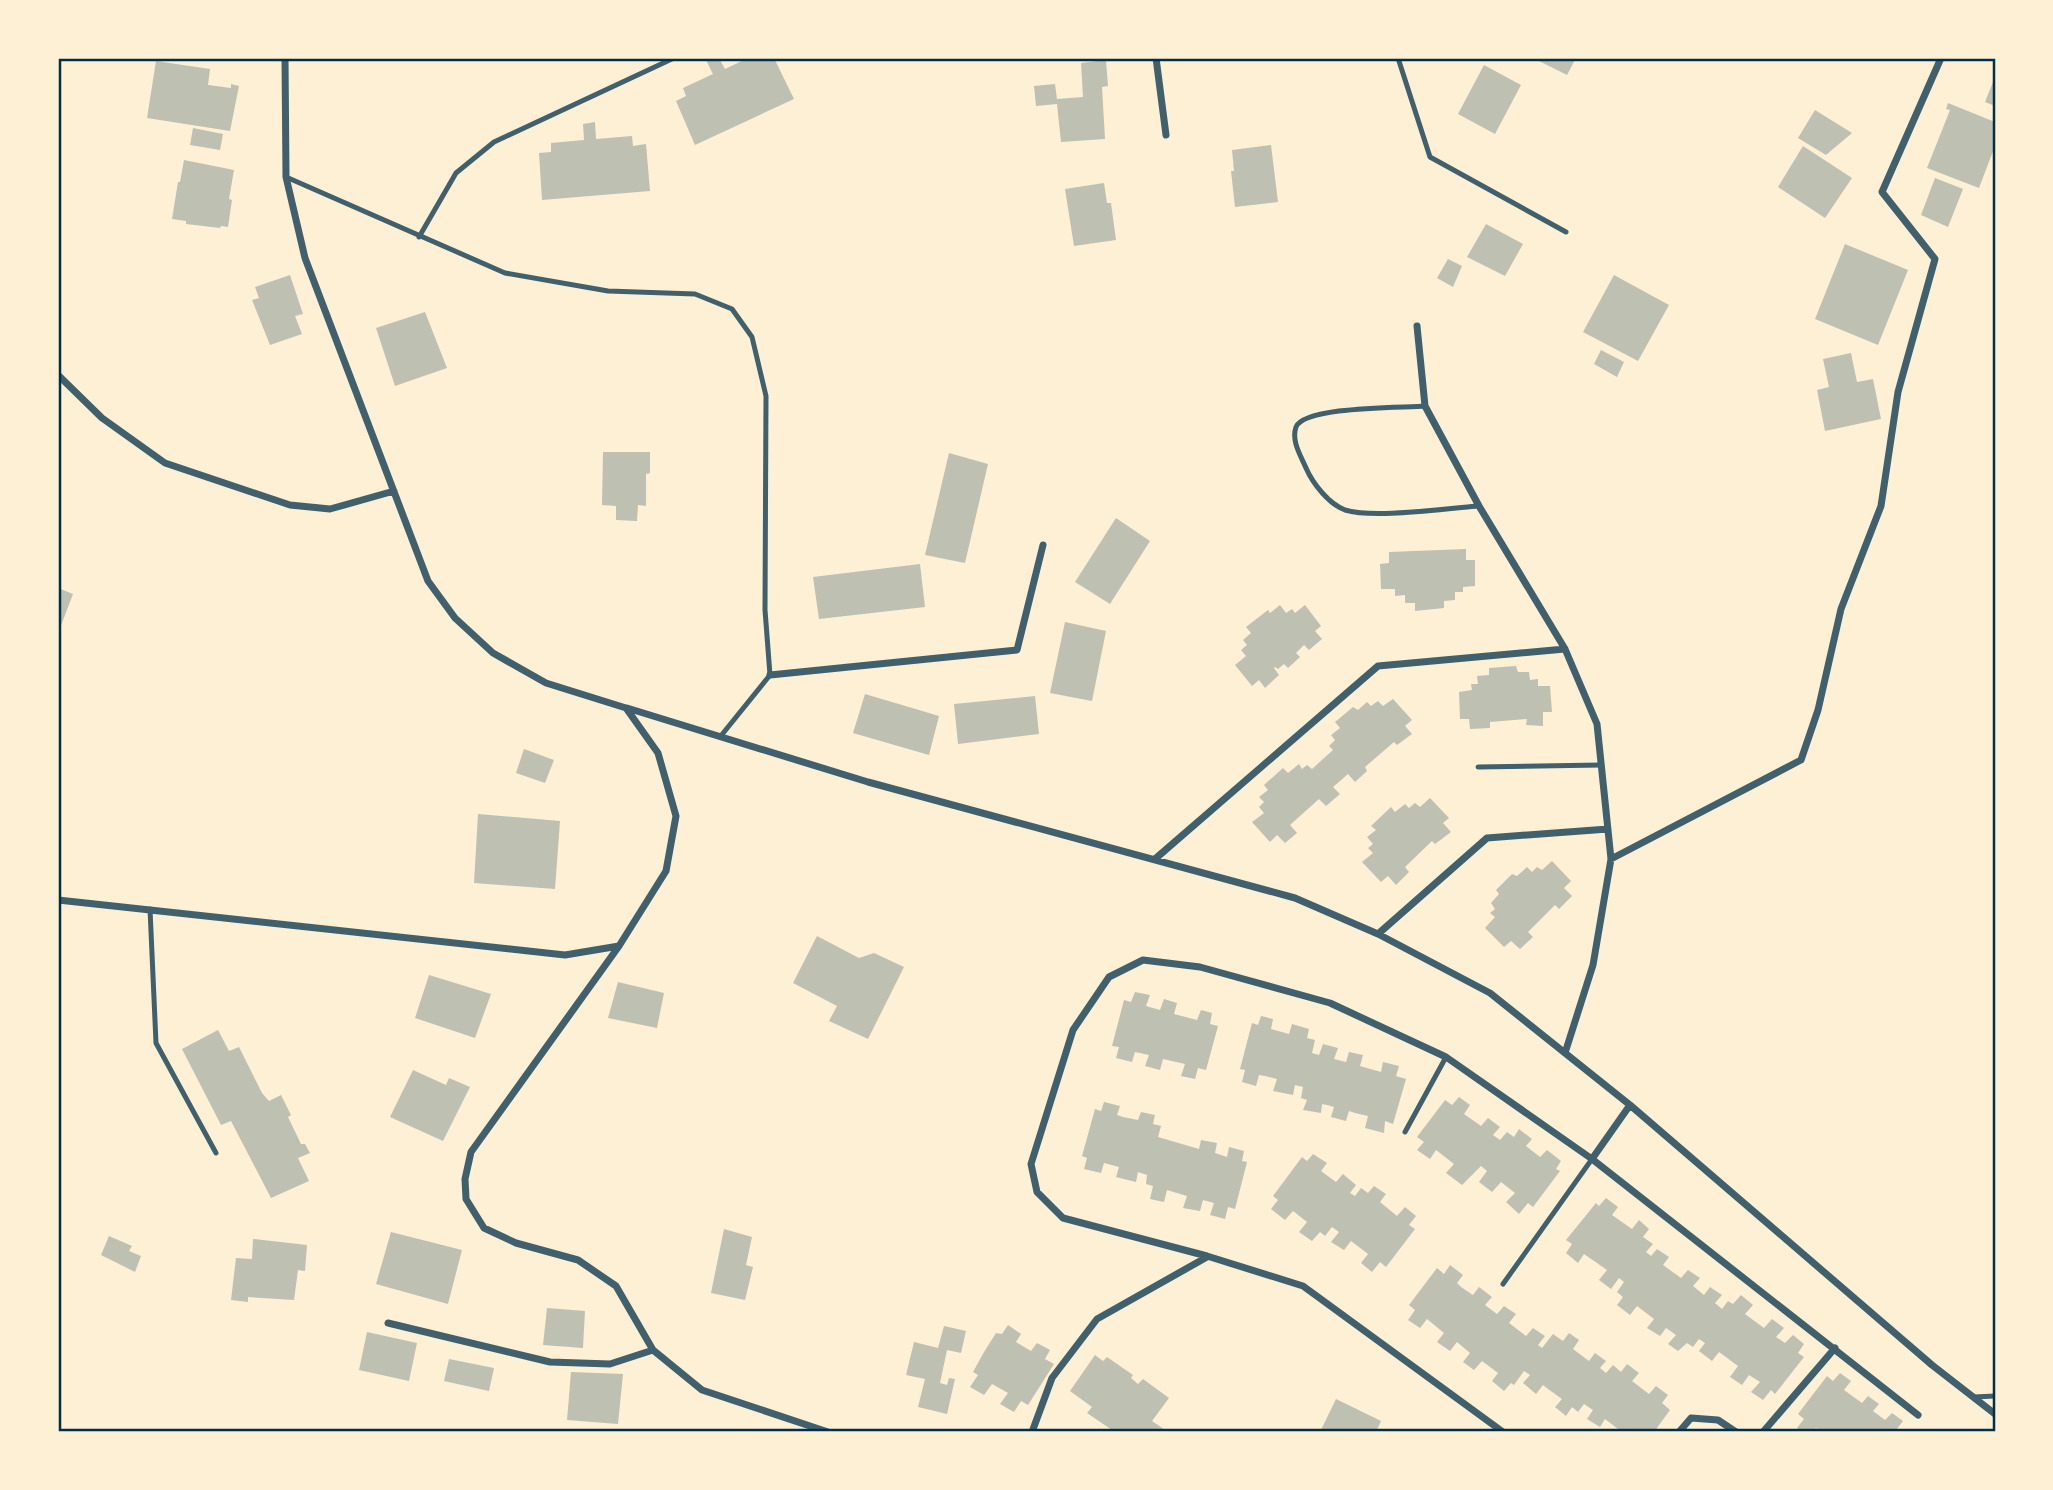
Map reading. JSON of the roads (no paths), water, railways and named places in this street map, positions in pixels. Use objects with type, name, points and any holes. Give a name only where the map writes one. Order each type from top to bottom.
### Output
[{"type":"street","points":[[285,58],[286,177],[305,258],[428,580],[456,618],[493,653],[546,683],[868,782],[1295,898],[1378,934],[1490,993],[1630,1105],[1932,1365],[1995,1414]]},
{"type":"street","points":[[1156,58],[1166,135]]},
{"type":"street","points":[[1611,859],[1801,760],[1818,710],[1841,608],[1881,506],[1898,392],[1935,259],[1882,192],[1941,58]]},
{"type":"street","points":[[1417,326],[1425,406],[1479,506],[1565,649],[1597,724],[1611,859],[1592,965],[1564,1053]]},
{"type":"street","points":[[58,375],[102,418],[165,463],[290,505],[330,509],[394,491]]},
{"type":"street","points":[[770,675],[1017,650],[1043,545]]},
{"type":"street","points":[[1155,859],[1378,666],[1565,649]]},
{"type":"street","points":[[626,708],[657,752],[676,816],[666,871],[619,946],[471,1152],[465,1179],[466,1199],[484,1228],[516,1243],[578,1260],[616,1286],[653,1350],[702,1390],[828,1432]]},
{"type":"street","points":[[1378,934],[1487,838],[1608,829]]},
{"type":"street","points":[[58,900],[565,956],[619,946]]},
{"type":"street","points":[[1503,1432],[1303,1286],[1207,1256],[1063,1218],[1037,1192],[1031,1164],[1073,1030],[1109,977],[1143,960],[1200,967],[1330,1003],[1446,1058],[1592,1159],[1918,1415]]},
{"type":"street","points":[[1592,1159],[1630,1105]]},
{"type":"street","points":[[1032,1432],[1052,1378],[1097,1319],[1207,1256]]},
{"type":"street","points":[[388,1323],[550,1362],[610,1364],[653,1350]]},
{"type":"street","points":[[1763,1432],[1835,1348]]},
{"type":"street","points":[[1679,1432],[1691,1418],[1718,1420],[1736,1432]]},
{"type":"lane","points":[[419,237],[456,173],[494,142],[674,58]]},
{"type":"lane","points":[[1398,58],[1430,157],[1566,232]]},
{"type":"lane","points":[[286,177],[505,273],[608,291],[695,294],[733,309],[752,337],[766,396],[765,610],[770,675],[720,737]]},
{"type":"lane","points":[[1425,406],[1331,411],[1310,415],[1297,426],[1295,436],[1310,476],[1327,498],[1342,509],[1356,512],[1390,513],[1479,506]]},
{"type":"lane","points":[[1478,767],[1601,765]]},
{"type":"lane","points":[[150,909],[156,1043],[216,1153]]},
{"type":"lane","points":[[1405,1132],[1446,1058]]},
{"type":"lane","points":[[1503,1284],[1592,1159]]},
{"type":"lane","points":[[1974,1397],[1995,1396]]}]
